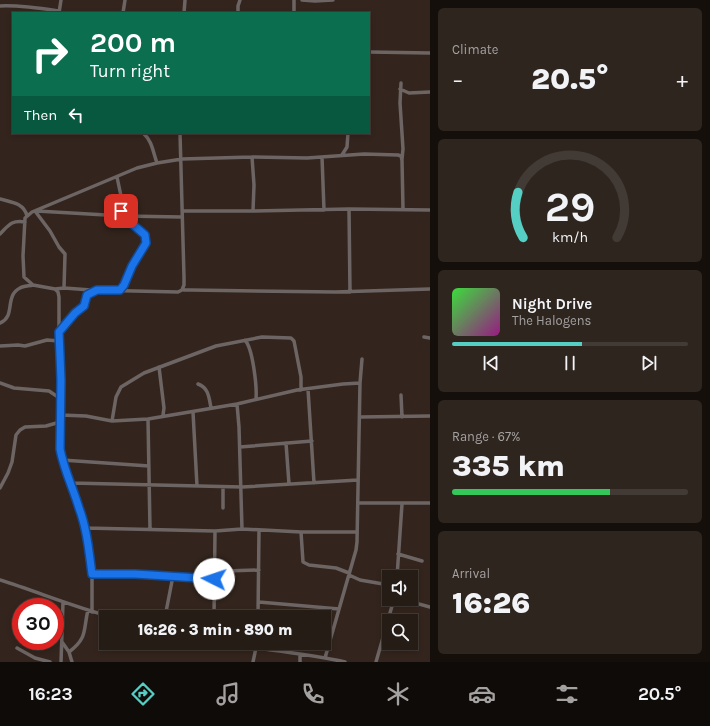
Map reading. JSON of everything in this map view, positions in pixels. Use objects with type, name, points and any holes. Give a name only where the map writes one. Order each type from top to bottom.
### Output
[{"type":"street","points":[[0,6],[20,6],[59,12],[61,0]]},
{"type":"street","points":[[123,12],[124,0]]},
{"type":"street","points":[[184,12],[185,0]]},
{"type":"street","points":[[238,12],[240,0]]},
{"type":"street","points":[[294,0],[294,12]]},
{"type":"street","points":[[302,0],[333,0]]},
{"type":"street","points":[[370,52],[430,53]]},
{"type":"street","points":[[401,82],[400,103],[403,149],[401,183],[403,209]]},
{"type":"street","points":[[400,89],[409,93],[430,92]]},
{"type":"street","points":[[144,134],[151,142],[157,163]]},
{"type":"street","points":[[180,134],[182,159],[183,288]]},
{"type":"street","points":[[342,155],[347,147],[348,134]]},
{"type":"street","points":[[27,216],[32,212],[137,168],[182,159],[252,157],[307,158],[342,155],[394,154],[401,156],[402,160]]},
{"type":"street","points":[[252,157],[254,185],[253,211]]},
{"type":"street","points":[[322,157],[324,210]]},
{"type":"street","points":[[117,177],[121,196],[121,211],[123,216],[145,235],[146,243],[120,290]]},
{"type":"street","points":[[0,199],[17,204],[26,210],[27,216],[25,222],[23,273],[27,281],[33,285]]},
{"type":"street","points":[[349,209],[350,292]]},
{"type":"street","points":[[182,210],[430,210]]},
{"type":"street","points":[[35,211],[123,216],[182,217]]},
{"type":"street","points":[[35,211],[65,254],[64,288]]},
{"type":"street","points":[[0,234],[13,222],[25,222]]},
{"type":"street","points":[[0,323],[6,319],[10,313],[10,302],[16,291],[20,288],[33,285],[55,289],[64,288],[178,292],[183,288]]},
{"type":"street","points":[[183,288],[184,290],[350,292],[430,289]]},
{"type":"street","points":[[55,289],[58,292],[59,297],[61,380],[60,449],[62,460],[80,509],[85,528],[92,574],[90,611],[84,635],[69,652]]},
{"type":"street","points":[[59,332],[75,313],[84,306],[87,295],[97,290]]},
{"type":"street","points":[[112,421],[116,397],[121,387],[142,374],[216,346],[262,337],[291,338],[294,341],[301,390]]},
{"type":"street","points":[[424,337],[430,338]]},
{"type":"street","points":[[0,346],[25,346],[47,340],[59,341]]},
{"type":"street","points":[[245,340],[249,345],[257,390],[256,399]]},
{"type":"street","points":[[325,658],[356,550],[360,383],[362,359]]},
{"type":"street","points":[[160,367],[164,408],[163,415]]},
{"type":"street","points":[[0,383],[14,388],[49,391],[60,399]]},
{"type":"street","points":[[60,415],[86,416],[112,421],[148,419],[163,415],[193,412],[237,404],[301,390],[360,383]]},
{"type":"street","points":[[198,384],[207,391],[211,408]]},
{"type":"street","points":[[308,389],[314,483]]},
{"type":"street","points":[[401,395],[402,417]]},
{"type":"street","points":[[237,404],[242,487],[242,529]]},
{"type":"street","points":[[193,412],[197,486]]},
{"type":"street","points":[[360,417],[430,416]]},
{"type":"street","points":[[148,419],[150,529]]},
{"type":"street","points":[[0,488],[12,462],[16,435],[20,430],[25,427],[46,426],[60,422]]},
{"type":"street","points":[[240,447],[312,441]]},
{"type":"street","points":[[286,443],[289,484]]},
{"type":"street","points":[[62,460],[149,466]]},
{"type":"street","points":[[71,483],[242,487],[358,480]]},
{"type":"street","points":[[223,487],[223,508]]},
{"type":"street","points":[[358,503],[430,503]]},
{"type":"street","points":[[397,570],[402,504]]},
{"type":"street","points":[[85,528],[215,531],[242,529],[301,532],[357,532]]},
{"type":"street","points":[[258,610],[259,530]]},
{"type":"street","points":[[214,610],[215,531]]},
{"type":"street","points":[[301,532],[303,562],[309,565],[336,568],[360,580],[382,584]]},
{"type":"street","points":[[398,554],[422,561]]},
{"type":"street","points":[[214,574],[225,571],[259,570]]},
{"type":"street","points":[[92,574],[173,576],[214,579]]},
{"type":"street","points":[[166,610],[173,576]]},
{"type":"street","points":[[0,580],[52,598]]},
{"type":"street","points":[[64,602],[99,613]]},
{"type":"street","points":[[259,602],[339,609]]},
{"type":"street","points":[[418,604],[430,608]]},
{"type":"street","points":[[376,662],[392,606]]},
{"type":"street","points":[[64,644],[69,652],[72,662]]},
{"type":"street","points":[[21,650],[35,658],[50,662]]},
{"type":"street","points":[[61,662],[62,650]]},
{"type":"street","points":[[253,662],[256,650]]},
{"type":"street","points":[[263,650],[345,662]]},
{"type":"street","points":[[300,655],[300,662]]},
{"type":"route","points":[[121,211],[123,216],[145,235],[146,243],[120,290],[97,290],[90,292],[86,297],[84,306],[75,313],[59,332],[61,380],[60,449],[62,460],[80,509],[87,538],[92,574],[135,574],[214,579]]}]
